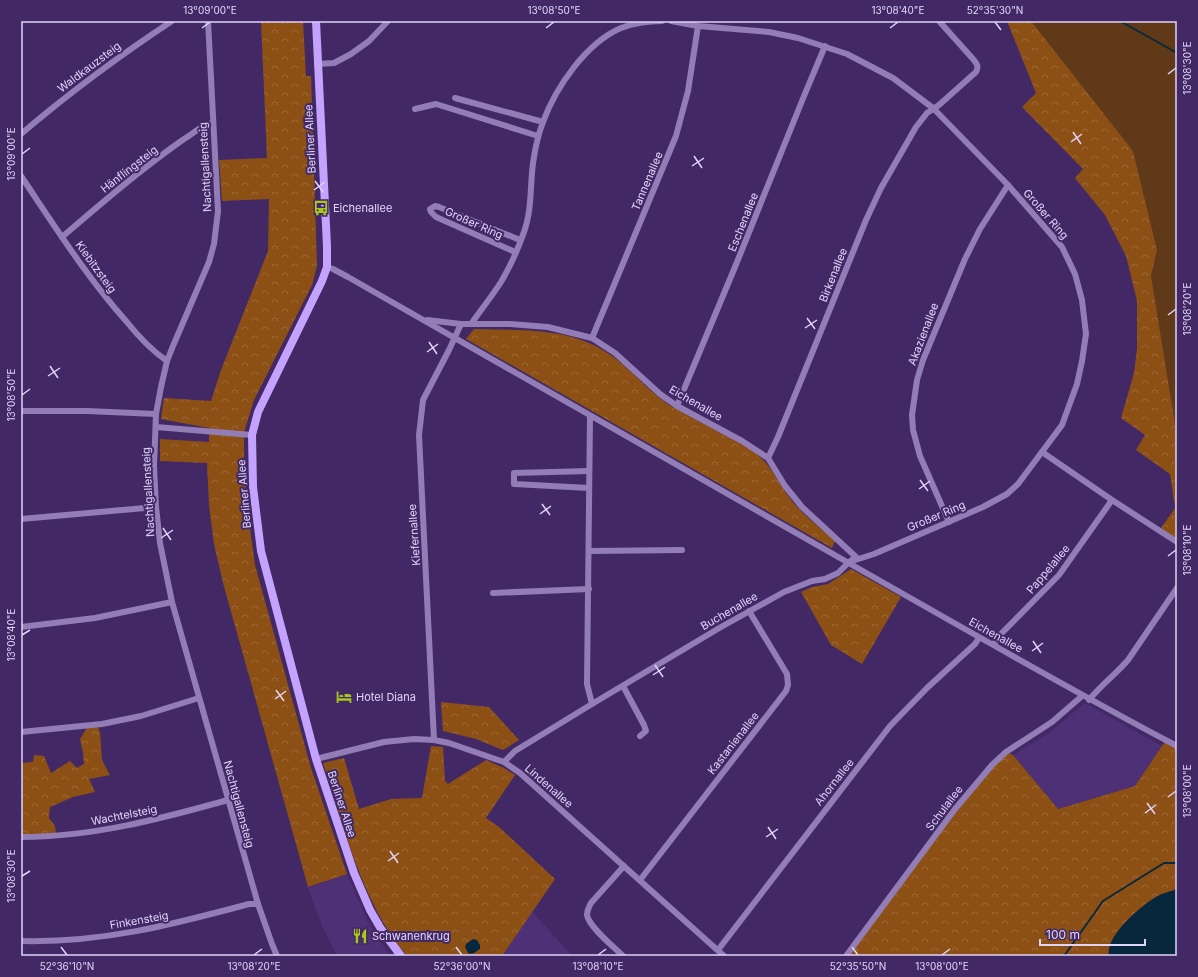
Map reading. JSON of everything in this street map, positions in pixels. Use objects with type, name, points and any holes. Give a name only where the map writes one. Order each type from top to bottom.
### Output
[{"type":"main road","name":"Berliner Allee","points":[[316,21],[327,267],[312,304],[258,412],[252,435],[253,482],[261,551],[316,759],[354,873],[370,910],[381,929],[401,956]]},
{"type":"street","name":"Waldkauzsteig","points":[[21,134],[47,111],[95,75],[172,21]]},
{"type":"street","name":"Nachtigallensteig","points":[[208,21],[218,212],[214,244],[209,262],[182,321],[168,361],[156,414],[154,466],[156,507],[160,543],[172,602],[258,904],[277,956]]},
{"type":"street","points":[[318,64],[334,63],[351,54],[369,41],[388,21]]},
{"type":"street","points":[[471,324],[502,281],[524,231],[530,203],[533,164],[538,136],[558,90],[590,49],[606,37],[620,29],[638,24],[662,21]]},
{"type":"street","name":"Großer Ring","points":[[671,21],[698,26],[769,32],[798,38],[847,54],[893,78],[933,108],[1008,185],[1062,247],[1075,274],[1082,300],[1086,334],[1077,384],[1062,425],[1018,484],[1007,494],[983,507],[874,554],[848,563]]},
{"type":"street","name":"Birkenallee","points":[[768,458],[778,437],[866,220],[881,188],[916,127],[927,113],[939,105],[976,72],[978,68],[973,58],[939,21]]},
{"type":"street","name":"Tannenallee","points":[[592,338],[676,136],[688,91],[698,26]]},
{"type":"street","name":"Eschenallee","points":[[677,406],[825,46]]},
{"type":"street","points":[[455,98],[543,122]]},
{"type":"street","points":[[415,109],[436,104],[538,136]]},
{"type":"street","name":"Hänflingsteig","points":[[62,237],[115,192],[167,151],[204,126],[213,123]]},
{"type":"street","name":"Kiebitzsteig","points":[[21,176],[62,237],[112,305],[140,337],[159,355],[168,361]]},
{"type":"street","name":"Akazienallee","points":[[949,522],[923,462],[913,430],[912,415],[917,380],[922,360],[965,259],[980,229],[1008,185]]},
{"type":"street","name":"Großer Ring","points":[[515,252],[436,217],[430,210],[435,206],[439,207],[520,240]]},
{"type":"street","name":"Eichenallee","points":[[327,267],[348,277],[455,337],[590,416],[1089,700],[1177,746]]},
{"type":"street","name":"Eichenallee","points":[[423,320],[461,324],[548,327],[592,338],[615,353],[660,394],[677,406],[742,441],[768,458],[785,486],[802,507],[856,557],[848,563]]},
{"type":"street","points":[[455,337],[461,324]]},
{"type":"street","name":"Kiefernallee","points":[[434,740],[419,435],[424,400],[455,337]]},
{"type":"street","points":[[21,411],[87,411],[156,414]]},
{"type":"street","points":[[590,416],[587,684],[592,704]]},
{"type":"street","points":[[156,427],[252,435]]},
{"type":"street","points":[[1042,452],[1177,542]]},
{"type":"street","points":[[589,471],[514,473],[514,484],[589,488]]},
{"type":"street","name":"Pappelallee","points":[[994,645],[998,638],[1059,575],[1112,500]]},
{"type":"street","points":[[21,519],[156,507]]},
{"type":"street","points":[[589,551],[682,550]]},
{"type":"street","name":"Buchenallee","points":[[504,762],[516,751],[592,704],[749,611],[798,586],[812,581],[825,579],[838,573],[848,563]]},
{"type":"street","points":[[1089,700],[1128,660],[1177,588]]},
{"type":"street","points":[[493,593],[589,589]]},
{"type":"street","points":[[21,627],[95,618],[172,602]]},
{"type":"street","name":"Kastanienallee","points":[[640,880],[786,691],[788,685],[787,674],[749,611]]},
{"type":"street","name":"Ahornallee","points":[[718,950],[890,726],[927,688],[975,644],[979,638]]},
{"type":"street","points":[[623,686],[644,725],[646,731],[640,736]]},
{"type":"street","name":"Schulallee","points":[[846,956],[955,809],[992,765],[1006,752],[1052,722],[1082,696]]},
{"type":"street","points":[[21,732],[102,724],[141,716],[199,698]]},
{"type":"street","name":"Lindenallee","points":[[316,759],[384,742],[414,739],[434,740],[449,743],[504,762],[520,773],[724,956]]},
{"type":"street","name":"Wachtelsteig","points":[[21,837],[70,835],[130,825],[228,800]]},
{"type":"street","points":[[623,956],[593,926],[587,915],[588,908],[591,903],[624,866]]},
{"type":"street","name":"Finkensteig","points":[[21,941],[69,940],[116,935],[175,924],[249,904],[258,904]]},
{"type":"shaded area","points":[[1031,21],[1177,21],[1177,436],[1151,276],[1157,250],[1133,151]]},
{"type":"shaded area","points":[[1085,703],[1162,746],[1135,786],[1057,809],[1013,755],[1049,733]]},
{"type":"shaded area","points":[[347,874],[368,922],[390,956],[338,956],[331,944],[322,926],[308,888]]},
{"type":"shaded area","points":[[532,911],[572,956],[502,956]]},
{"type":"green space","points":[[261,21],[303,21],[306,76],[311,76],[317,266],[312,285],[254,400],[244,432],[246,499],[255,565],[311,768],[347,874],[308,887],[223,583],[214,544],[209,505],[207,463],[160,461],[160,439],[209,442],[209,428],[161,419],[164,398],[211,401],[221,370],[268,251],[269,199],[222,201],[219,160],[267,158]]},
{"type":"green space","points":[[1007,21],[1031,21],[1133,151],[1157,250],[1151,276],[1177,436],[1177,542],[1159,531],[1175,508],[1170,474],[1136,450],[1145,435],[1121,418],[1134,373],[1137,349],[1137,301],[1126,256],[1105,215],[1075,178],[1083,169],[1022,107],[1036,93]]},
{"type":"green space","points":[[474,329],[548,332],[583,341],[600,348],[616,359],[666,403],[744,445],[764,460],[794,503],[805,515],[835,541],[832,548],[466,339]]},
{"type":"green space","points":[[851,569],[901,597],[862,664],[831,645],[801,592],[812,587],[828,584]]},
{"type":"green space","points":[[441,702],[489,707],[519,740],[503,750],[476,739],[443,731]]},
{"type":"green space","points":[[97,725],[100,732],[102,760],[110,775],[89,779],[95,792],[73,797],[50,807],[49,818],[55,826],[56,834],[21,835],[21,763],[33,762],[34,755],[44,756],[51,773],[70,761],[77,768],[84,764],[80,739],[88,726]]},
{"type":"green space","points":[[1166,740],[1177,746],[1177,889],[1158,896],[1133,914],[1118,931],[1109,948],[1109,956],[850,956],[893,892],[955,809],[1006,752],[1013,755],[1058,809],[1135,786]]},
{"type":"green space","points":[[431,746],[443,747],[445,781],[448,784],[486,760],[515,775],[486,818],[499,827],[555,879],[502,956],[407,956],[391,935],[366,889],[347,838],[323,763],[344,758],[359,809],[391,799],[422,798]]},
{"type":"water","points":[[1177,889],[1177,956],[1109,956],[1109,948],[1118,931],[1133,914],[1158,896]]},
{"type":"water","points":[[473,939],[477,940],[480,945],[480,949],[470,954],[465,947],[466,944]]},
{"type":"waterway","points":[[1120,21],[1177,53]]},
{"type":"waterway","points":[[1064,956],[1103,901],[1164,863],[1177,863]]},
{"type":"place","name":"Eichenallee","points":[[321,208]]},
{"type":"place","name":"Hotel Diana","points":[[344,697]]},
{"type":"place","name":"Schwanenkrug","points":[[360,936]]}]
